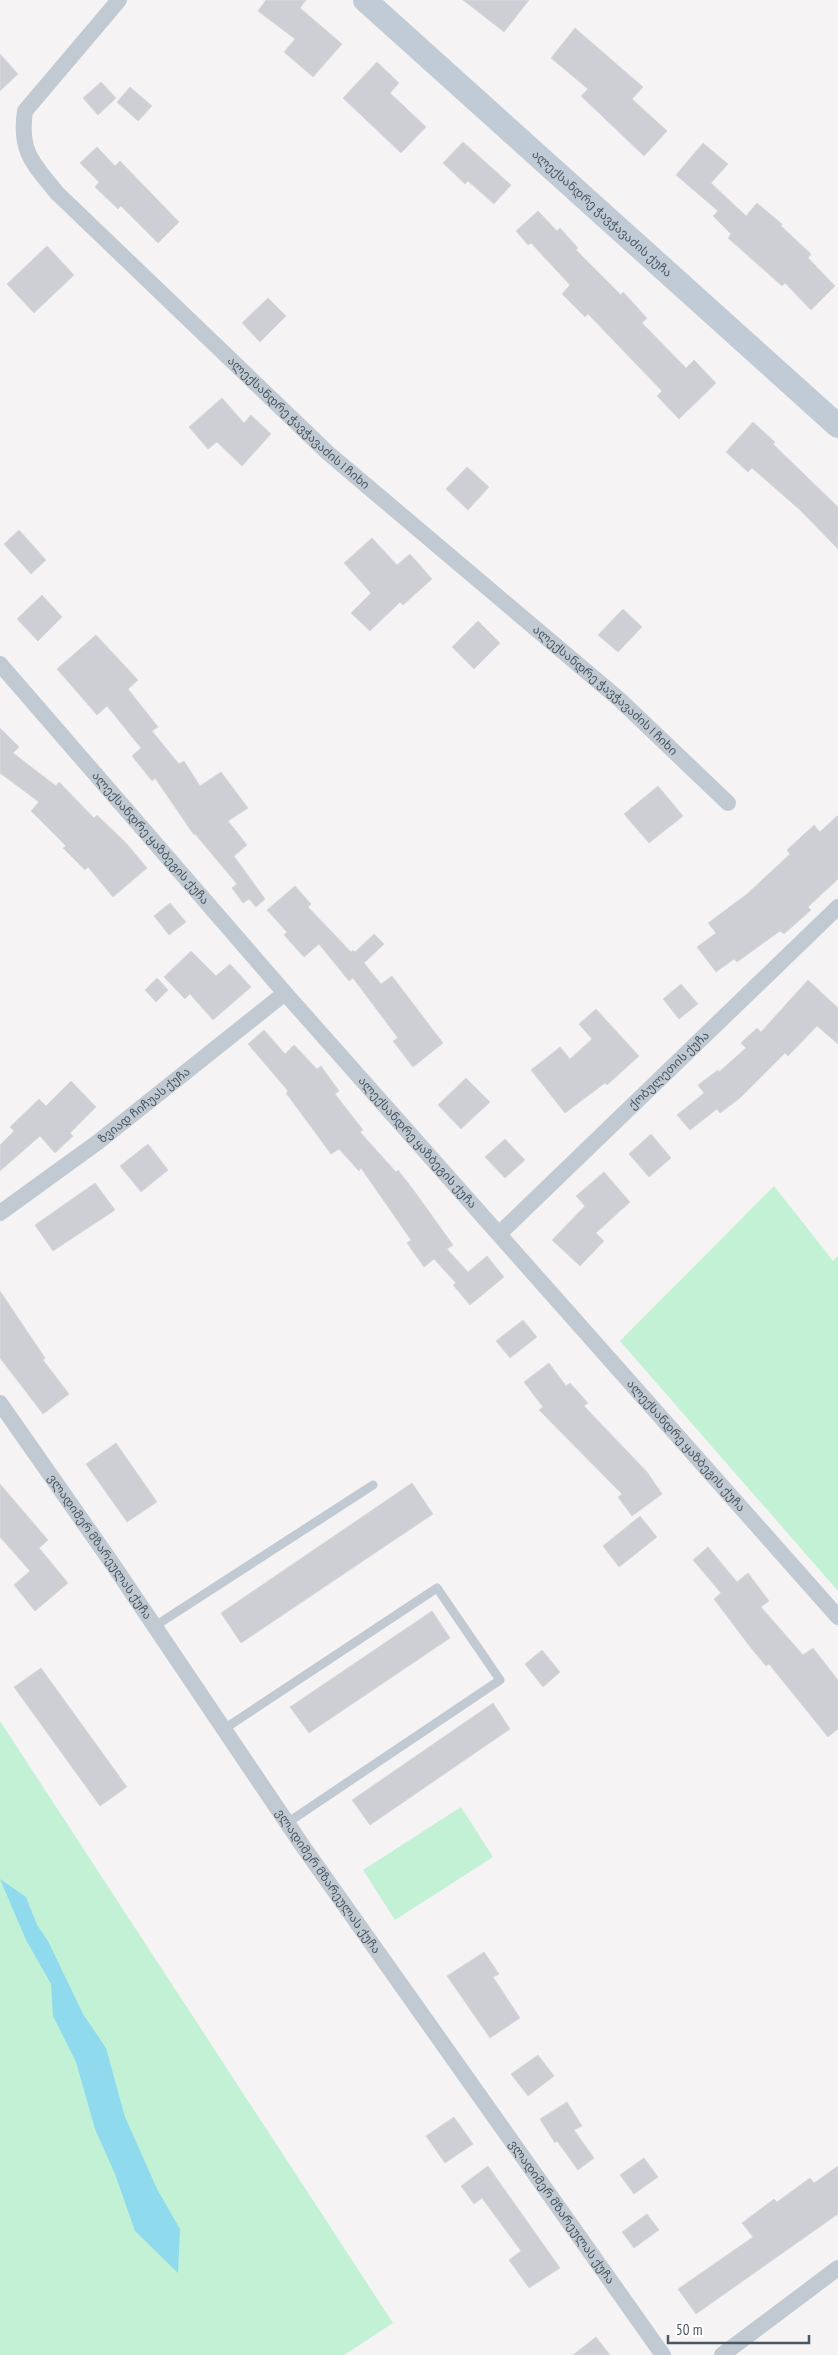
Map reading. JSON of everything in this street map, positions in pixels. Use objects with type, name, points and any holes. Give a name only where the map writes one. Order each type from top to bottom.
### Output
[{"type":"street","name":"ალექსანდრე ჭავჭავაძის I ჩიხი","points":[[119,0],[25,111],[22,132],[27,153],[38,170],[57,193],[328,452],[619,699],[728,803]]},
{"type":"street","name":"ალექსანდრე ჭავჭავაძის ქუჩა","points":[[365,0],[838,426]]},
{"type":"street","name":"ალექსანდრე ყაზბეგის ქუჩა","points":[[0,664],[285,993],[838,1618]]},
{"type":"street","name":"ქობულეთის ქუჩა","points":[[499,1234],[838,907]]},
{"type":"street","name":"ზვიად ჩიჩუას ქუჩა","points":[[0,1213],[98,1142],[285,993]]},
{"type":"street","name":"ვლადიმერ მზარეულას ქუჩა","points":[[0,1403],[155,1626],[287,1822],[663,2355]]},
{"type":"street","points":[[722,2355],[838,2268]]},
{"type":"lane","points":[[155,1626],[373,1485]]},
{"type":"lane","points":[[224,1729],[437,1588],[500,1680],[287,1822]]},
{"type":"green space","points":[[774,1186],[833,1261],[838,1256],[838,1591],[620,1341]]},
{"type":"green space","points":[[0,1721],[393,2323],[344,2355],[0,2355]]},
{"type":"green space","points":[[461,1807],[493,1857],[395,1920],[363,1870]]},
{"type":"water","points":[[0,1879],[26,1897],[37,1925],[48,1941],[83,2014],[106,2048],[125,2117],[157,2189],[180,2229],[178,2273],[135,2231],[115,2174],[95,2129],[76,2062],[53,2016],[51,1984],[26,1940]]},
{"type":"building","points":[[266,0],[306,0],[300,8],[342,44],[313,77],[284,52],[295,39],[258,11]]},
{"type":"building","points":[[463,0],[529,0],[504,32]]},
{"type":"building","points":[[575,28],[643,87],[632,99],[667,131],[644,156],[581,96],[588,89],[551,58]]},
{"type":"building","points":[[0,54],[18,74],[0,91]]},
{"type":"building","points":[[377,62],[399,83],[390,93],[426,127],[401,153],[343,98]]},
{"type":"building","points":[[101,82],[116,98],[98,115],[83,98]]},
{"type":"building","points":[[130,87],[152,106],[138,121],[117,102]]},
{"type":"building","points":[[463,142],[511,185],[494,204],[468,181],[465,184],[443,163]]},
{"type":"building","points":[[703,143],[728,164],[711,183],[746,216],[757,203],[782,224],[781,226],[811,254],[808,258],[835,286],[811,310],[785,283],[782,286],[728,238],[731,234],[713,216],[718,211],[676,175]]},
{"type":"building","points":[[97,147],[115,166],[120,161],[179,222],[158,243],[121,206],[118,209],[95,187],[99,182],[80,163]]},
{"type":"building","points":[[538,211],[557,231],[560,228],[578,248],[576,250],[621,295],[623,292],[647,318],[642,323],[686,368],[694,360],[716,383],[679,419],[657,396],[662,391],[588,314],[585,317],[562,294],[570,285],[531,243],[528,245],[516,231]]},
{"type":"building","points":[[47,246],[74,275],[34,313],[7,284]]},
{"type":"building","points":[[268,298],[286,316],[260,342],[242,323]]},
{"type":"building","points":[[222,398],[244,423],[251,415],[271,434],[242,466],[217,442],[208,449],[189,427]]},
{"type":"building","points":[[753,422],[838,507],[838,549],[800,510],[752,468],[748,472],[726,452]]},
{"type":"building","points":[[467,467],[489,487],[468,510],[446,489]]},
{"type":"building","points":[[19,530],[46,560],[31,574],[4,544]]},
{"type":"building","points":[[372,538],[397,565],[410,554],[432,579],[403,605],[400,602],[370,631],[351,613],[371,593],[344,563]]},
{"type":"building","points":[[42,595],[62,617],[38,641],[17,619]]},
{"type":"building","points":[[623,609],[642,627],[618,652],[598,635]]},
{"type":"building","points":[[478,621],[500,643],[474,669],[452,647]]},
{"type":"building","points":[[96,635],[138,680],[128,689],[158,727],[152,731],[179,764],[184,761],[200,786],[221,772],[248,808],[228,821],[247,845],[234,856],[265,899],[256,907],[249,899],[243,903],[232,888],[237,884],[194,835],[155,778],[152,781],[132,756],[141,748],[107,706],[97,715],[57,669]]},
{"type":"building","points":[[0,728],[19,747],[13,753],[56,786],[59,782],[94,818],[97,815],[126,843],[147,868],[113,897],[88,867],[85,870],[63,848],[66,846],[31,811],[39,802],[0,773]]},
{"type":"building","points":[[658,786],[683,816],[649,843],[624,814]]},
{"type":"building","points":[[838,815],[838,879],[808,907],[811,910],[784,934],[780,931],[737,962],[734,959],[716,972],[697,947],[716,933],[708,923],[747,894],[790,854],[787,850],[814,825],[820,832]]},
{"type":"building","points":[[295,886],[311,904],[308,907],[351,952],[353,950],[355,952],[374,934],[384,944],[364,963],[381,984],[392,976],[443,1043],[413,1067],[393,1041],[398,1038],[353,978],[349,981],[319,944],[304,957],[284,935],[287,932],[267,910]]},
{"type":"building","points":[[170,903],[186,922],[169,935],[154,916]]},
{"type":"building","points":[[191,951],[216,976],[230,964],[251,987],[213,1020],[190,994],[185,999],[164,977]]},
{"type":"building","points":[[157,978],[168,990],[156,1002],[145,990]]},
{"type":"building","points":[[808,980],[838,1008],[838,1044],[817,1026],[788,1056],[785,1053],[740,1098],[720,1113],[717,1109],[690,1130],[677,1115],[704,1093],[698,1085],[718,1070],[719,1072],[746,1048],[741,1043],[757,1028],[761,1032]]},
{"type":"building","points":[[681,984],[698,1004],[679,1019],[663,999]]},
{"type":"building","points":[[596,1009],[639,1056],[607,1085],[605,1083],[565,1113],[531,1070],[560,1047],[570,1059],[592,1039],[579,1024]]},
{"type":"building","points":[[264,1030],[285,1054],[294,1045],[317,1069],[321,1066],[339,1091],[335,1094],[363,1130],[360,1132],[396,1172],[398,1170],[415,1192],[453,1245],[447,1249],[468,1272],[487,1256],[504,1277],[470,1305],[453,1285],[456,1283],[434,1259],[424,1267],[407,1243],[411,1240],[361,1168],[359,1171],[339,1149],[331,1154],[286,1093],[288,1091],[248,1044]]},
{"type":"building","points":[[466,1078],[490,1102],[461,1129],[438,1105]]},
{"type":"building","points":[[71,1081],[96,1107],[70,1133],[73,1136],[55,1153],[40,1136],[0,1171],[0,1145],[14,1131],[10,1127],[39,1099],[46,1106]]},
{"type":"building","points":[[651,1134],[671,1158],[649,1177],[629,1154]]},
{"type":"building","points":[[505,1139],[525,1160],[505,1178],[485,1157]]},
{"type":"building","points":[[148,1144],[168,1170],[141,1192],[120,1166]]},
{"type":"building","points":[[604,1172],[630,1202],[596,1233],[604,1241],[580,1266],[552,1240],[585,1206],[576,1196]]},
{"type":"building","points":[[95,1183],[115,1210],[53,1251],[35,1225]]},
{"type":"building","points":[[0,1291],[45,1358],[43,1360],[69,1394],[43,1414],[0,1358]]},
{"type":"building","points":[[523,1320],[537,1337],[510,1358],[496,1341]]},
{"type":"building","points":[[549,1363],[566,1386],[570,1383],[588,1403],[584,1406],[647,1472],[662,1494],[632,1516],[618,1497],[622,1494],[539,1410],[543,1407],[524,1382]]},
{"type":"building","points":[[116,1443],[157,1502],[127,1522],[86,1464]]},
{"type":"building","points":[[412,1483],[433,1514],[241,1643],[221,1613]]},
{"type":"building","points":[[0,1484],[48,1540],[39,1548],[68,1583],[35,1611],[14,1585],[30,1571],[0,1537]]},
{"type":"building","points":[[640,1516],[657,1537],[619,1567],[603,1546]]},
{"type":"building","points":[[708,1547],[737,1582],[748,1573],[769,1601],[761,1607],[803,1655],[813,1648],[838,1680],[838,1729],[828,1737],[769,1664],[766,1666],[751,1648],[714,1599],[721,1593],[693,1560]]},
{"type":"building","points":[[432,1611],[450,1638],[309,1733],[290,1707]]},
{"type":"building","points":[[542,1650],[560,1672],[543,1687],[525,1664]]},
{"type":"building","points":[[41,1668],[127,1787],[100,1806],[14,1687]]},
{"type":"building","points":[[493,1703],[510,1729],[370,1825],[352,1800]]},
{"type":"building","points":[[484,1952],[499,1974],[493,1977],[520,2018],[490,2038],[447,1976]]},
{"type":"building","points":[[538,2055],[554,2076],[528,2096],[511,2074]]},
{"type":"building","points":[[567,2102],[582,2126],[574,2130],[594,2158],[578,2170],[557,2141],[555,2143],[540,2119]]},
{"type":"building","points":[[454,2117],[473,2144],[445,2163],[426,2136]]},
{"type":"building","points":[[644,2158],[658,2177],[634,2194],[620,2175]]},
{"type":"building","points":[[488,2166],[560,2268],[529,2288],[509,2260],[521,2251],[482,2198],[474,2204],[461,2186]]},
{"type":"building","points":[[838,2166],[838,2214],[696,2314],[678,2289],[753,2237],[742,2223],[774,2199],[777,2202],[810,2178],[814,2183]]},
{"type":"building","points":[[647,2214],[659,2230],[634,2248],[622,2232]]},
{"type":"building","points":[[596,2337],[610,2355],[573,2355]]}]
